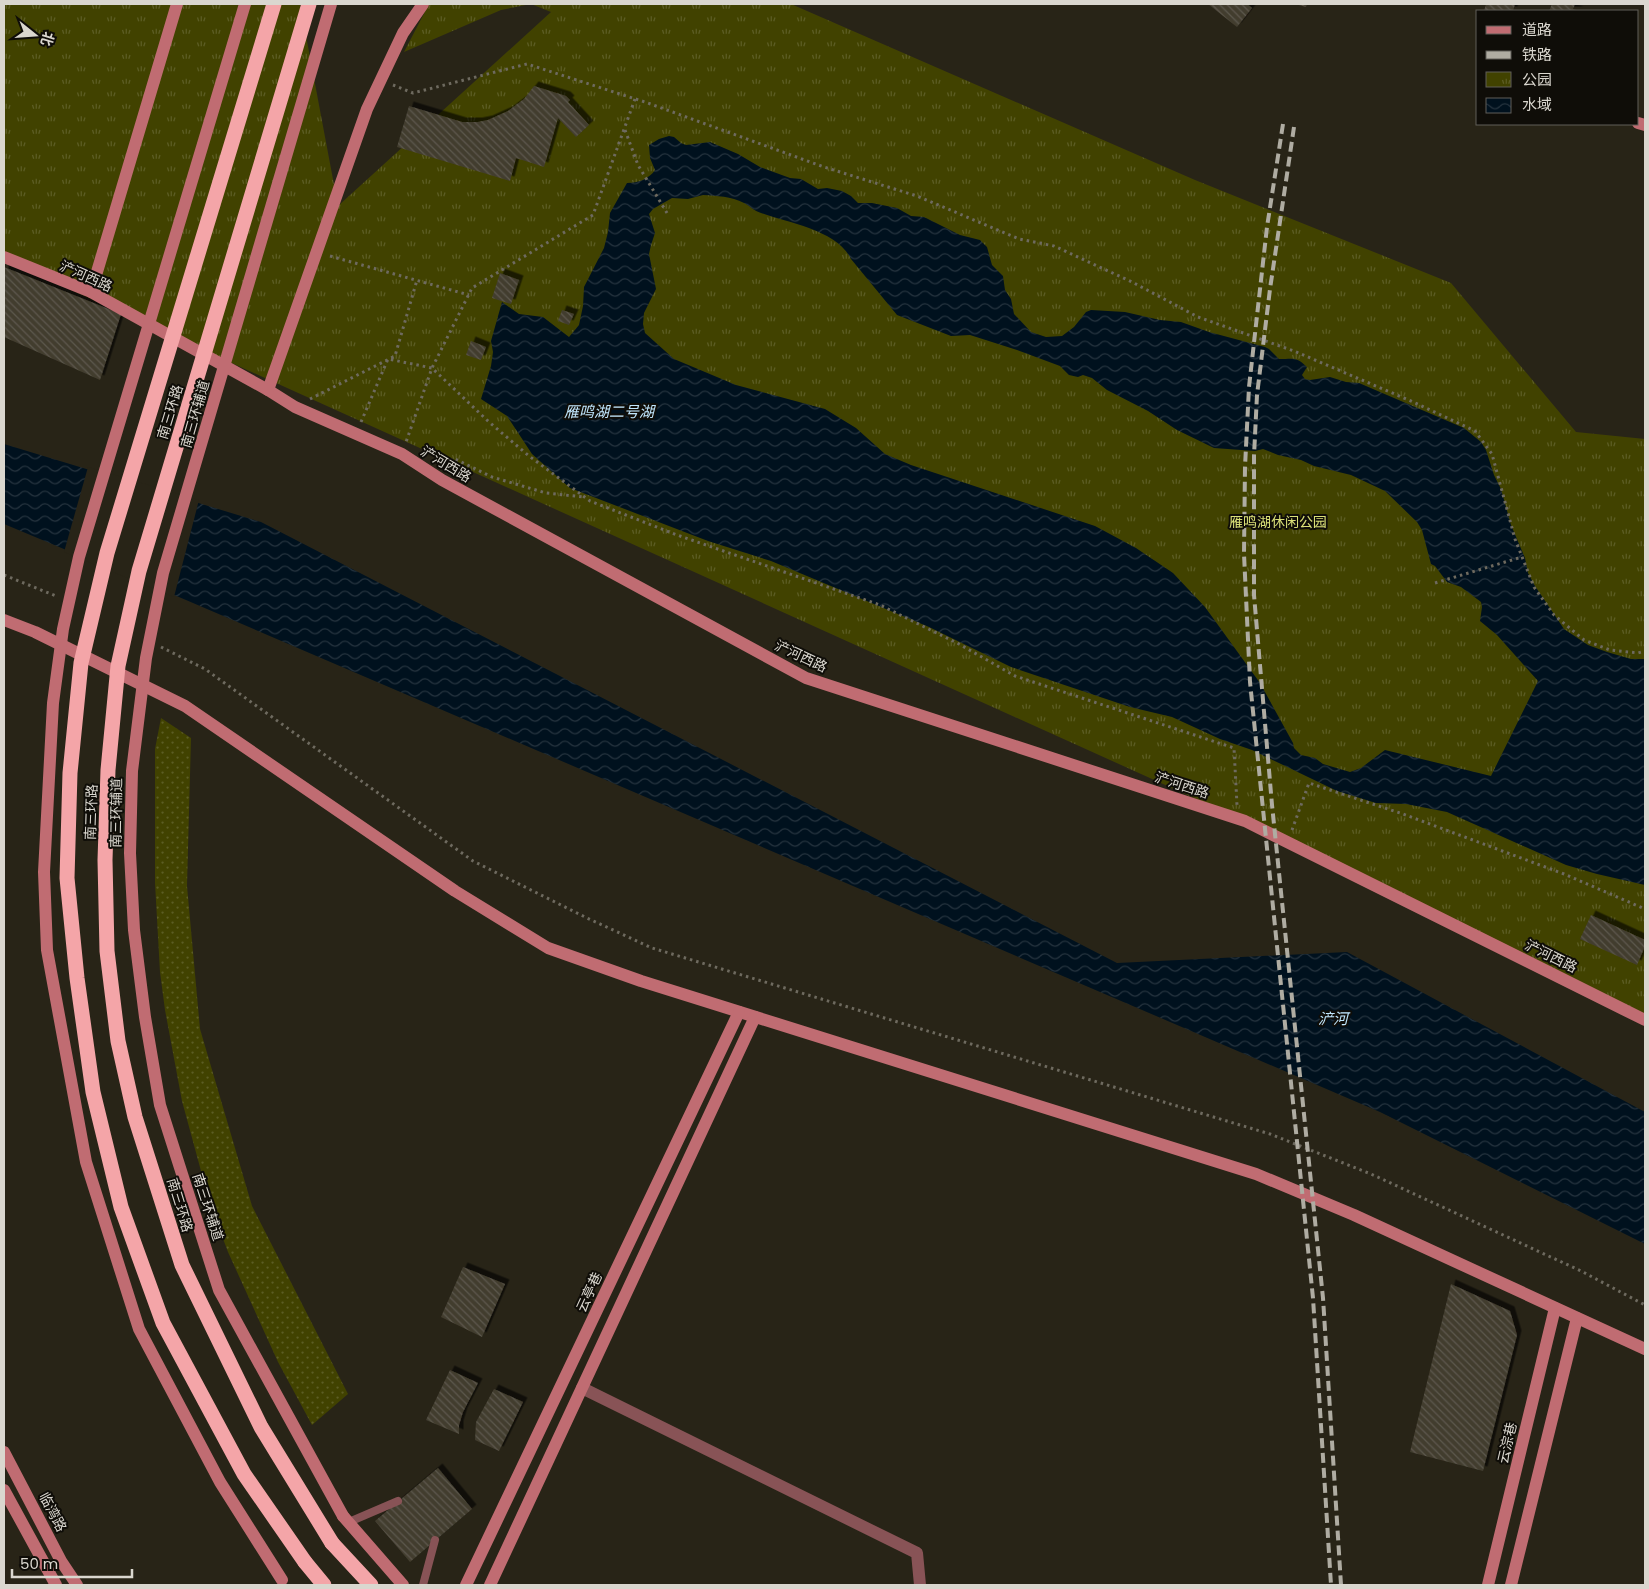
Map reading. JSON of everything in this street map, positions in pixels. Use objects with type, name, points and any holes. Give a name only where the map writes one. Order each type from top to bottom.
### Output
[{"type":"highway","name":"南三环路","points":[[274,4],[107,553],[81,663],[70,773],[67,878],[77,978],[93,1092],[122,1207],[163,1323],[244,1474],[305,1562],[324,1585]]},
{"type":"highway","name":"南三环路","points":[[308,4],[139,571],[118,666],[108,770],[105,860],[107,951],[118,1041],[136,1117],[182,1265],[261,1427],[332,1543],[370,1585]]},
{"type":"street","points":[[91,292],[177,4]]},
{"type":"street","points":[[245,4],[79,557],[63,629],[53,703],[44,872],[47,950],[86,1162],[138,1329],[220,1482],[284,1583]]},
{"type":"street","name":"南三环辅道","points":[[331,4],[164,574],[146,658],[132,771],[130,853],[134,930],[145,1017],[160,1105],[219,1290],[346,1519],[403,1585]]},
{"type":"street","points":[[268,390],[367,109],[403,33],[423,4]]},
{"type":"street","name":"浐河西路","points":[[4,257],[91,292],[268,390],[295,407],[402,454],[438,478],[806,678],[1237,818],[1645,1020]]},
{"type":"street","points":[[4,620],[36,632],[185,706],[455,890],[548,948],[640,981],[1256,1174],[1354,1215],[1645,1349]]},
{"type":"street","name":"云亭巷","points":[[466,1585],[739,1012]]},
{"type":"street","points":[[490,1585],[755,1017]]},
{"type":"street","name":"云淙巷","points":[[1488,1585],[1555,1308]]},
{"type":"street","points":[[1511,1585],[1577,1318]]},
{"type":"street","points":[[582,1388],[917,1554],[920,1585]]},
{"type":"street","name":"临湾路","points":[[4,1452],[61,1561],[77,1585]]},
{"type":"street","points":[[4,1490],[56,1585]]},
{"type":"lane","points":[[346,1519],[398,1501]]},
{"type":"lane","points":[[423,1585],[435,1540]]},
{"type":"path","points":[[381,80],[414,94],[527,64],[636,100],[824,168],[917,196],[1019,239],[1054,246],[1132,282],[1198,317],[1294,351],[1411,401],[1475,431],[1492,454],[1515,539],[1534,587],[1554,614],[1584,640],[1610,650],[1638,654],[1645,651]]},
{"type":"path","points":[[402,454],[432,368],[472,288],[593,215],[636,100]]},
{"type":"path","points":[[624,129],[638,165],[667,213]]},
{"type":"path","points":[[316,252],[469,295]]},
{"type":"path","points":[[295,407],[395,356],[417,280]]},
{"type":"path","points":[[388,359],[432,368],[523,451],[590,501],[677,535],[880,605],[958,644],[1015,676],[1234,748],[1237,818]]},
{"type":"path","points":[[355,434],[388,359]]},
{"type":"path","points":[[438,478],[453,458],[492,477],[510,483],[546,493],[584,497]]},
{"type":"path","points":[[1435,583],[1522,557]]},
{"type":"path","points":[[4,575],[58,597]]},
{"type":"path","points":[[153,643],[205,669],[473,861],[652,948],[1270,1134],[1371,1174],[1581,1271],[1645,1305]]},
{"type":"path","points":[[1288,842],[1309,783],[1403,814],[1564,874],[1645,909]]},
{"type":"green space","name":"雁鸣湖休闲公园","points":[[4,4],[300,4],[338,206],[551,12],[531,4],[791,4],[1195,180],[1451,283],[1576,432],[1645,439],[1645,1017],[1245,821],[4,260]]},
{"type":"green space","points":[[429,4],[531,4],[501,10],[404,52]]},
{"type":"green space","points":[[161,718],[191,738],[187,886],[200,1029],[252,1206],[348,1394],[312,1425],[278,1362],[228,1252],[210,1204],[182,1101],[160,972],[155,883],[155,749]]},
{"type":"water","name":"雁鸣湖二号湖","points":[[669,136],[674,137],[686,145],[710,142],[738,154],[760,167],[790,178],[801,179],[818,189],[827,188],[842,191],[858,203],[872,203],[897,208],[911,216],[924,217],[960,235],[980,240],[987,247],[992,265],[1003,276],[1005,290],[1011,299],[1014,314],[1031,332],[1046,337],[1062,336],[1074,327],[1086,312],[1091,310],[1125,312],[1160,320],[1181,322],[1209,332],[1265,347],[1279,359],[1297,360],[1307,367],[1302,375],[1305,379],[1330,377],[1346,382],[1359,383],[1464,428],[1481,442],[1486,450],[1494,475],[1501,489],[1511,525],[1525,558],[1528,573],[1564,629],[1588,645],[1631,659],[1645,659],[1645,885],[1566,865],[1447,812],[1406,804],[1376,803],[1337,791],[1252,750],[1220,739],[1172,717],[1130,707],[1011,667],[929,627],[771,561],[708,541],[570,488],[532,454],[507,416],[481,399],[491,366],[493,352],[491,341],[502,302],[519,314],[543,317],[569,337],[579,325],[584,287],[604,248],[610,213],[627,183],[643,180],[655,170],[650,158],[649,145]],"holes":[[[703,195],[734,199],[759,212],[811,229],[835,241],[844,249],[897,315],[951,336],[970,335],[1017,350],[1060,366],[1069,375],[1078,377],[1083,375],[1092,378],[1107,390],[1148,411],[1177,430],[1214,448],[1255,451],[1263,449],[1278,455],[1301,460],[1314,466],[1351,475],[1385,491],[1417,522],[1422,530],[1431,564],[1435,566],[1447,582],[1461,587],[1481,602],[1480,621],[1497,635],[1538,681],[1491,776],[1385,750],[1361,768],[1350,772],[1323,764],[1315,758],[1301,755],[1294,748],[1260,683],[1205,607],[1173,573],[1136,548],[1095,526],[911,465],[885,454],[856,428],[825,409],[736,385],[674,359],[645,333],[643,324],[644,313],[656,289],[649,254],[655,233],[649,214],[653,209],[672,198],[688,199]]]},
{"type":"water","name":"浐河","points":[[4,444],[261,522],[1117,963],[1347,952],[1645,1112],[1645,1244],[1380,1112],[186,600],[4,524]]},
{"type":"pier","points":[[88,467],[199,500],[174,597],[64,552]]},
{"type":"building","points":[[1208,4],[1247,4],[1252,8],[1237,27]]},
{"type":"building","points":[[1295,4],[1307,4],[1306,7]]},
{"type":"building","points":[[1486,4],[1515,4],[1513,10],[1484,10]]},
{"type":"building","points":[[1552,4],[1575,4],[1573,9],[1576,10],[1549,10]]},
{"type":"building","points":[[534,86],[566,96],[570,100],[568,102],[589,125],[576,137],[558,118],[544,167],[516,158],[510,181],[397,147],[409,106],[462,122],[478,122],[488,120],[508,111],[524,99]]},
{"type":"building","points":[[4,267],[121,314],[100,380],[4,337]]},
{"type":"building","points":[[500,273],[519,280],[511,304],[492,298]]},
{"type":"building","points":[[562,310],[574,314],[569,325],[558,321]]},
{"type":"building","points":[[471,341],[486,347],[481,360],[466,355]]},
{"type":"building","points":[[1591,915],[1645,940],[1645,946],[1637,965],[1580,939]]},
{"type":"building","points":[[463,1267],[505,1284],[482,1337],[441,1317]]},
{"type":"building","points":[[1451,1284],[1510,1311],[1517,1335],[1483,1471],[1410,1452]]},
{"type":"building","points":[[450,1370],[478,1383],[463,1412],[459,1425],[459,1434],[426,1420]]},
{"type":"building","points":[[494,1389],[523,1402],[499,1451],[475,1440],[476,1422]]},
{"type":"building","points":[[438,1468],[472,1509],[410,1562],[375,1521]]},
{"type":"railway","points":[[1283,124],[1267,227],[1249,387],[1245,467],[1244,554],[1250,682],[1313,1298],[1331,1585]]},
{"type":"railway","points":[[1294,127],[1270,289],[1257,395],[1254,456],[1254,595],[1272,805],[1323,1298],[1341,1585]]}]
